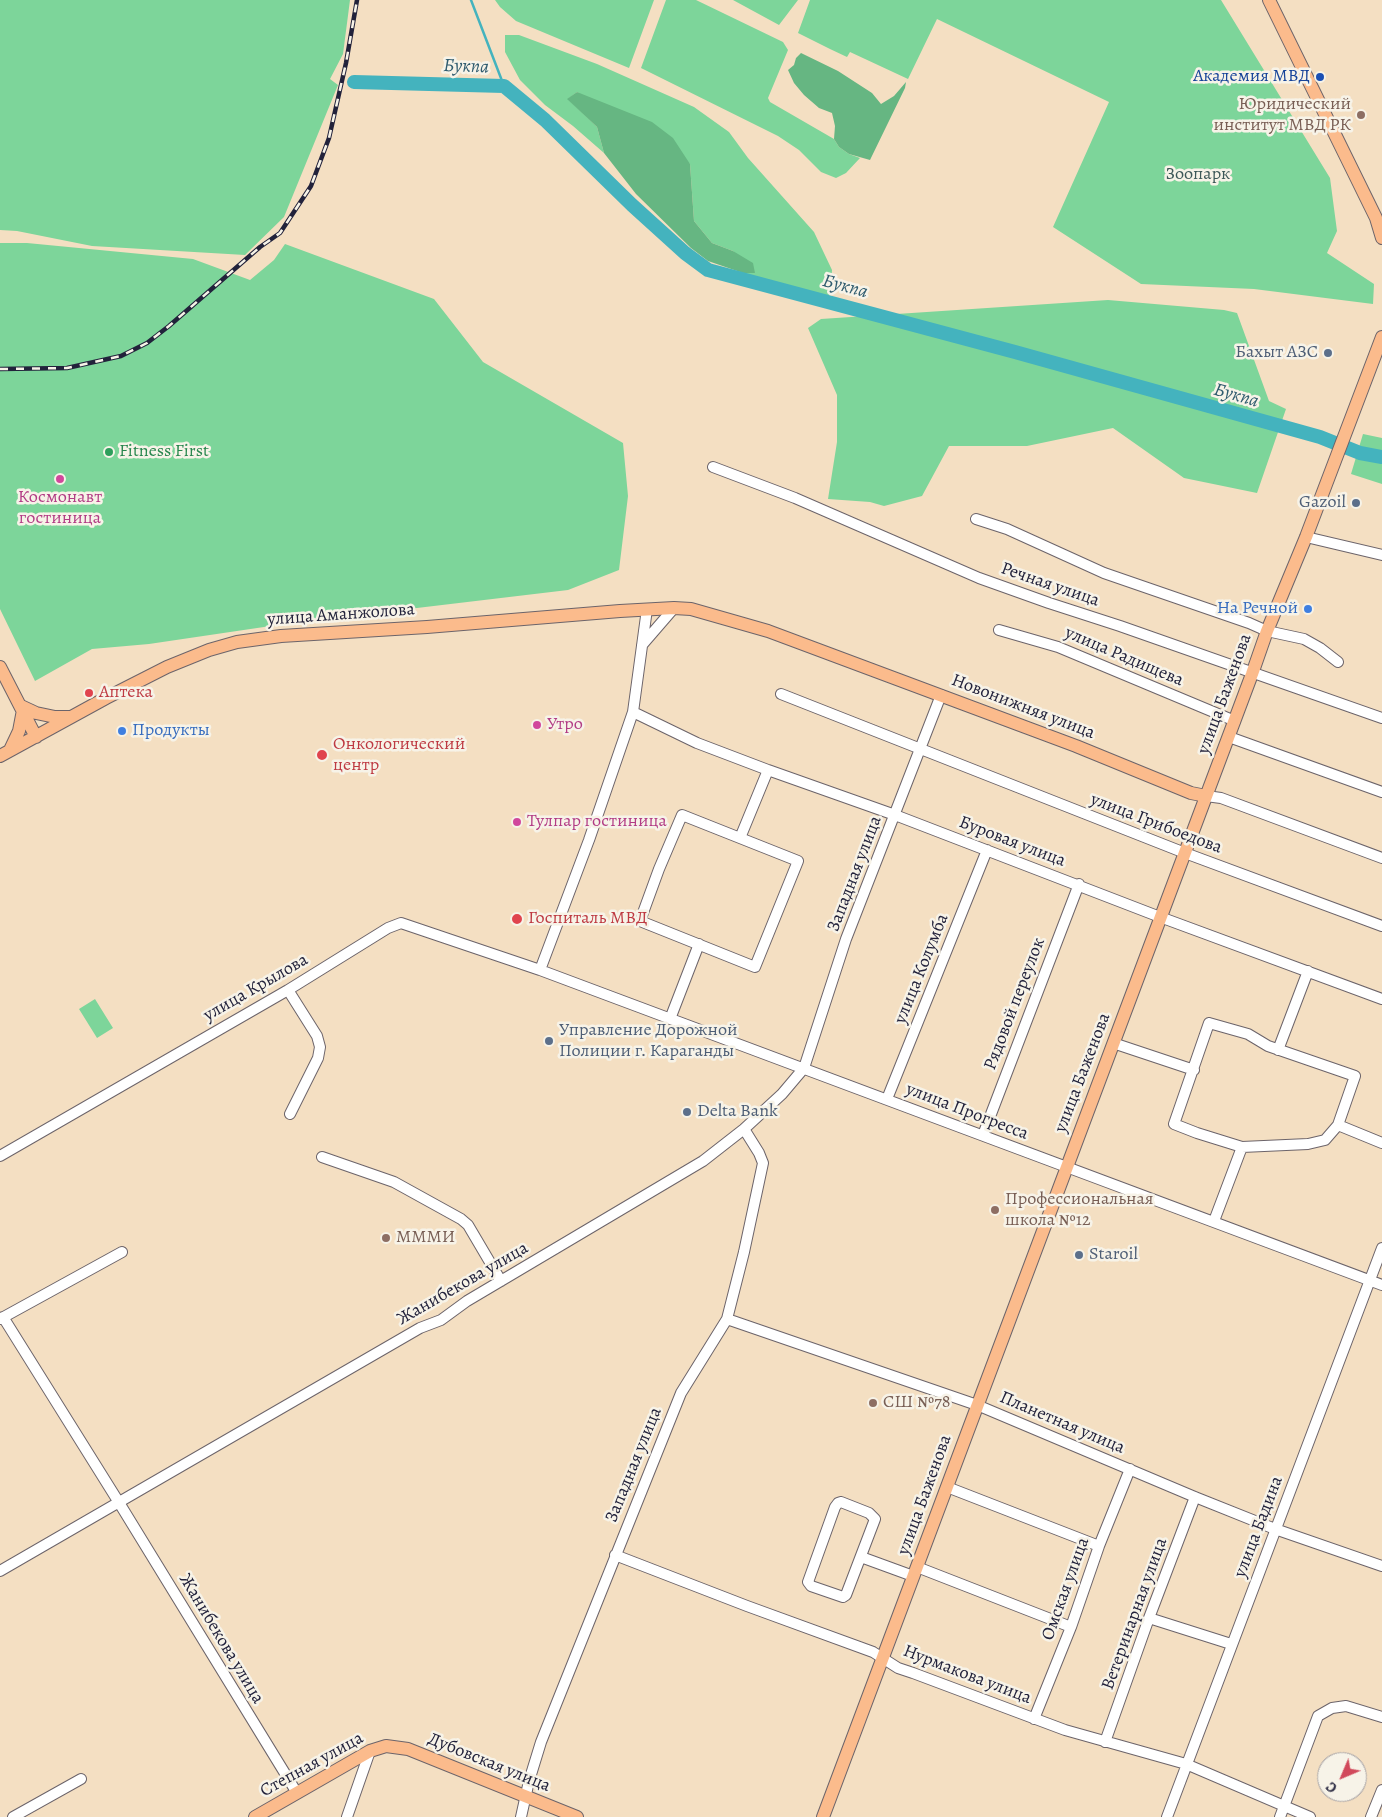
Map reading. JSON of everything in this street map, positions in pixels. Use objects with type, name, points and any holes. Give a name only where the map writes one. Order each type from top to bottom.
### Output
[{"type":"main road","points":[[1269,0],[1376,218],[1382,238]]},
{"type":"main road","name":"улица Баженова","points":[[823,1817],[1235,721],[1267,631],[1306,537],[1381,340]]},
{"type":"main road","name":"Новонижняя улица","points":[[647,609],[692,609],[768,630],[1076,746],[1191,793],[1206,796]]},
{"type":"main road","name":"улица Аманжолова","points":[[36,737],[168,667],[209,650],[237,642],[280,636],[417,628],[647,609]]},
{"type":"main road","points":[[0,667],[36,737],[5,753]]},
{"type":"main road","points":[[22,708],[55,717],[71,717]]},
{"type":"main road","points":[[5,753],[19,731],[22,708]]},
{"type":"main road","name":"Степная улица","points":[[256,1817],[370,1751],[386,1746]]},
{"type":"main road","name":"Дубовская улица","points":[[386,1746],[408,1748],[577,1817]]},
{"type":"street","name":"Речная улица","points":[[713,467],[794,498],[979,578],[1382,718]]},
{"type":"street","points":[[976,519],[1007,529],[1104,573],[1249,623],[1267,631],[1304,639],[1320,648],[1338,662]]},
{"type":"street","points":[[1306,537],[1382,555]]},
{"type":"street","points":[[641,646],[674,608]]},
{"type":"street","points":[[540,970],[589,840],[633,712],[647,609]]},
{"type":"street","name":"улица Радищева","points":[[999,630],[1058,647],[1235,721]]},
{"type":"street","name":"улица Грибоедова","points":[[781,694],[1185,853],[1382,926]]},
{"type":"street","name":"Западная улица","points":[[804,1068],[846,939],[941,695]]},
{"type":"street","name":"Буровая улица","points":[[633,712],[697,743],[1079,884],[1160,917],[1382,999]]},
{"type":"street","points":[[1229,737],[1382,792]]},
{"type":"street","points":[[740,838],[768,770]]},
{"type":"street","name":"Новонижняя улица","points":[[1206,796],[1221,798],[1382,858]]},
{"type":"street","points":[[682,815],[740,838],[798,861],[755,967],[640,921],[682,815]]},
{"type":"street","name":"улица Колумба","points":[[887,1099],[987,850]]},
{"type":"street","name":"Рядовой переулок","points":[[983,1136],[1079,884]]},
{"type":"street","name":"улица Крылова","points":[[0,1156],[288,990],[388,928],[401,923],[540,970]]},
{"type":"street","points":[[670,1019],[699,944]]},
{"type":"street","name":"улица Прогресса","points":[[540,970],[1382,1285]]},
{"type":"street","points":[[1278,1050],[1308,971]]},
{"type":"street","points":[[288,990],[317,1036],[320,1047],[318,1058],[290,1114]]},
{"type":"street","points":[[1209,1022],[1248,1034],[1278,1050],[1355,1076],[1338,1125],[1325,1140],[1308,1144],[1242,1146],[1174,1124],[1194,1070],[1209,1022]]},
{"type":"street","points":[[1113,1043],[1194,1070]]},
{"type":"street","name":"Жанибекова улица","points":[[0,1571],[420,1328],[441,1320],[467,1301],[703,1161],[744,1129],[782,1094],[804,1068]]},
{"type":"street","points":[[1338,1125],[1382,1142]]},
{"type":"street","name":"Западная улица","points":[[521,1817],[540,1742],[681,1393],[727,1319],[763,1163],[744,1129]]},
{"type":"street","points":[[1214,1222],[1242,1146]]},
{"type":"street","points":[[322,1157],[394,1182],[461,1219],[468,1225],[501,1281]]},
{"type":"street","name":"улица Бадина","points":[[1167,1817],[1382,1248]]},
{"type":"street","points":[[118,1501],[1,1318],[122,1252]]},
{"type":"street","name":"Планетная улица","points":[[727,1319],[977,1405],[1275,1529],[1382,1566]]},
{"type":"street","name":"Омская улица","points":[[1034,1719],[1071,1627],[1099,1546],[1130,1469]]},
{"type":"street","points":[[946,1487],[1099,1546]]},
{"type":"street","name":"Ветеринарная улица","points":[[1105,1742],[1195,1497]]},
{"type":"street","name":"Жанибекова улица","points":[[118,1501],[297,1793]]},
{"type":"street","points":[[838,1503],[869,1513],[875,1519],[861,1556],[844,1596],[808,1584],[838,1503]]},
{"type":"street","name":"Нурмакова улица","points":[[615,1555],[872,1652],[898,1668],[1034,1719],[1105,1742],[1186,1764],[1310,1817]]},
{"type":"street","points":[[861,1556],[915,1572],[1071,1627]]},
{"type":"street","points":[[1150,1618],[1231,1644]]},
{"type":"street","points":[[1280,1817],[1318,1716],[1332,1708],[1346,1706],[1382,1717]]},
{"type":"street","points":[[347,1817],[370,1751]]},
{"type":"street","points":[[13,1817],[81,1779]]},
{"type":"street","points":[[1371,1817],[1382,1790]]},
{"type":"green space","points":[[0,0],[350,0],[343,54],[330,79],[338,85],[284,217],[245,255],[92,246],[17,231],[0,230]]},
{"type":"green space","points":[[495,0],[654,0],[629,68],[516,21]]},
{"type":"green space","points":[[666,0],[696,0],[783,42],[788,50],[768,98],[770,102],[834,139],[839,147],[849,154],[860,158],[846,173],[836,178],[821,172],[799,150],[778,136],[641,68]]},
{"type":"green space","points":[[733,0],[798,0],[779,25]]},
{"type":"green space","name":"Зоопарк","points":[[810,0],[1221,0],[1330,178],[1337,231],[1327,253],[1374,284],[1373,304],[1254,289],[1141,284],[1053,227],[1109,102],[937,19],[908,79],[850,52],[847,57],[798,33]]},
{"type":"green space","points":[[505,35],[519,35],[597,64],[694,107],[729,132],[748,158],[814,232],[832,270],[828,299],[743,273],[755,273],[733,251],[712,243],[694,221],[690,164],[577,92],[568,99],[597,127],[604,153],[545,105],[520,80],[505,52]]},
{"type":"green space","points":[[801,53],[838,71],[872,93],[881,104],[894,96],[906,82],[905,88],[870,160],[849,154],[839,147],[834,139],[835,126],[832,113],[819,108],[794,83],[788,70],[794,65],[796,58]]},
{"type":"green space","points":[[577,92],[652,122],[673,138],[690,164],[694,221],[712,243],[733,251],[753,263],[755,273],[743,273],[708,261],[691,248],[636,194],[604,153],[597,127],[567,99]]},
{"type":"green space","points":[[0,243],[27,243],[193,259],[250,280],[274,260],[285,244],[434,299],[483,362],[623,443],[628,496],[619,570],[568,590],[291,623],[149,644],[92,649],[35,681],[0,609]]},
{"type":"green space","points":[[1108,300],[1224,310],[1237,313],[1269,401],[1286,409],[1257,493],[1184,478],[1113,428],[1027,446],[949,446],[922,496],[884,506],[870,502],[828,499],[837,442],[837,395],[808,328],[821,319]]},
{"type":"green space","points":[[1363,434],[1382,438],[1382,484],[1351,474]]},
{"type":"green space","points":[[95,999],[113,1028],[97,1038],[79,1009]]},
{"type":"waterway","points":[[471,0],[504,86]]},
{"type":"waterway","name":"Букпа","points":[[354,82],[504,86],[545,120],[632,205],[685,253],[708,270],[1015,352],[1320,437],[1360,453],[1382,457]]},
{"type":"railway","points":[[0,369],[67,368],[121,356],[147,343],[169,326],[260,247],[280,233],[311,186],[329,138],[346,63],[357,0]]},
{"type":"place","name":"Академия МВД","points":[[1320,77]]},
{"type":"place","name":"Юридический институт МВД РК","points":[[1361,115]]},
{"type":"place","name":"Бахыт АЗС","points":[[1328,353]]},
{"type":"place","name":"Fitness First","points":[[109,452]]},
{"type":"place","name":"Космонавт гостиница","points":[[60,479]]},
{"type":"place","name":"Gazoil","points":[[1356,503]]},
{"type":"place","name":"На Речной","points":[[1308,609]]},
{"type":"place","name":"Аптека","points":[[89,693]]},
{"type":"place","name":"Утро","points":[[537,725]]},
{"type":"place","name":"Продукты","points":[[122,731]]},
{"type":"place","name":"Онкологический центр","points":[[322,755]]},
{"type":"place","name":"Тулпар гостиница","points":[[517,822]]},
{"type":"place","name":"Госпиталь МВД","points":[[517,919]]},
{"type":"place","name":"Управление Дорожной Полиции г. Караганды","points":[[549,1041]]},
{"type":"place","name":"Delta Bank","points":[[687,1112]]},
{"type":"place","name":"Профессиональная школа №12","points":[[995,1210]]},
{"type":"place","name":"МММИ","points":[[386,1238]]},
{"type":"place","name":"Staroil","points":[[1079,1255]]},
{"type":"place","name":"СШ №78","points":[[873,1403]]}]
